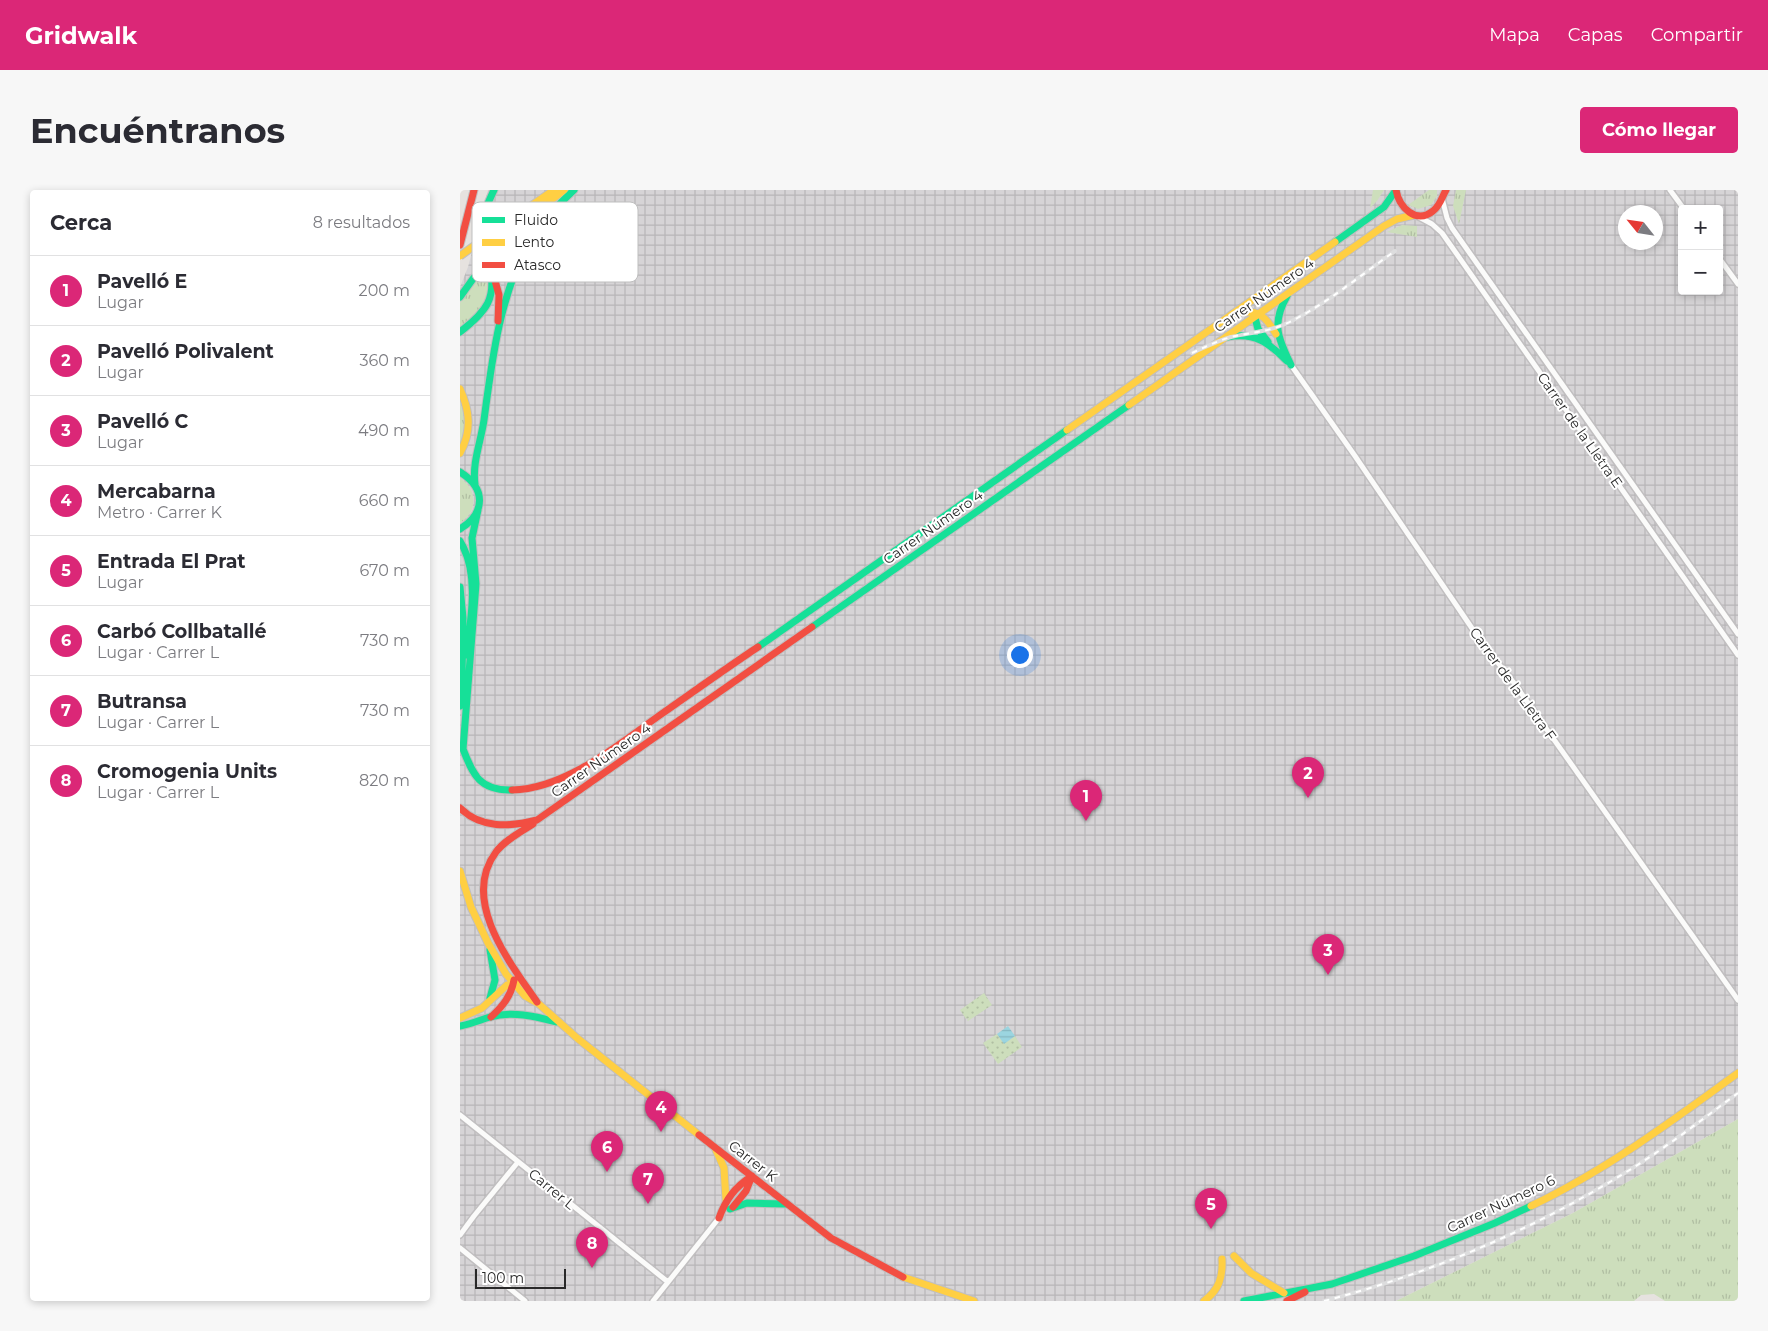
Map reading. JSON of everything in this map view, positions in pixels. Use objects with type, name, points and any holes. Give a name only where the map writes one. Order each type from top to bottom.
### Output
[{"type":"main road","points":[[460,245],[474,190]]},
{"type":"main road","points":[[489,202],[494,190]]},
{"type":"main road","points":[[549,202],[564,190]]},
{"type":"main road","points":[[562,202],[574,190]]},
{"type":"main road","points":[[1396,190],[1399,204],[1414,215]]},
{"type":"main road","name":"Carrer Número 4","points":[[478,510],[472,538],[476,597],[463,742],[465,759],[470,771],[479,782],[492,789],[504,791],[534,788],[573,773],[599,758],[1371,217],[1384,207],[1396,190]]},
{"type":"main road","points":[[535,202],[551,191]]},
{"type":"main road","name":"Carrer Número 4","points":[[460,808],[466,815],[484,823],[516,825],[537,820],[1224,338],[1255,314],[1384,226],[1397,219],[1414,215],[1425,215],[1431,212],[1440,203],[1444,193]]},
{"type":"main road","points":[[460,256],[472,247]]},
{"type":"main road","points":[[460,297],[472,280]]},
{"type":"main road","points":[[460,332],[481,314],[489,301],[491,282]]},
{"type":"main road","points":[[496,282],[499,302],[496,349]]},
{"type":"main road","points":[[460,529],[470,522],[478,510],[480,497],[475,484],[473,470],[511,282]]},
{"type":"main road","points":[[1277,337],[1279,311],[1290,291]]},
{"type":"main road","points":[[1260,295],[1255,314],[1258,329],[1291,365]]},
{"type":"main road","points":[[1230,315],[1248,310],[1270,324],[1291,365]]},
{"type":"main road","points":[[1224,338],[1236,335],[1247,336],[1268,342]]},
{"type":"main road","points":[[460,389],[470,422],[468,435],[460,454]]},
{"type":"main road","points":[[460,472],[470,478],[475,484]]},
{"type":"main road","points":[[460,541],[468,554],[471,583],[467,647],[462,680]]},
{"type":"main road","points":[[460,587],[463,618],[460,706]]},
{"type":"main road","name":"Carrer K","points":[[537,820],[496,853],[485,872],[480,898],[483,915],[495,941],[512,969],[524,982],[538,1004]]},
{"type":"main road","name":"Carrer K","points":[[460,871],[471,907],[488,943],[500,964],[525,996],[538,1004],[558,1022],[831,1238],[894,1273],[974,1301]]},
{"type":"main road","points":[[486,1004],[493,993],[495,980],[488,943]]},
{"type":"main road","points":[[491,1017],[506,1003],[514,983],[512,969]]},
{"type":"main road","points":[[514,983],[530,992]]},
{"type":"main road","points":[[460,1018],[476,1012],[500,989],[514,983]]},
{"type":"main road","points":[[461,1026],[502,1015],[529,1014],[558,1022]]},
{"type":"main road","name":"Carrer Número 6","points":[[1247,1301],[1311,1288],[1348,1278],[1446,1244],[1495,1223],[1558,1192],[1612,1162],[1668,1125],[1737,1072]]},
{"type":"main road","points":[[712,1144],[721,1159],[725,1172],[726,1200]]},
{"type":"main road","points":[[719,1218],[726,1200],[733,1189],[752,1176]]},
{"type":"main road","points":[[719,1218],[746,1192],[752,1176]]},
{"type":"main road","points":[[730,1209],[753,1203],[786,1204]]},
{"type":"main road","points":[[1234,1256],[1259,1281],[1284,1293]]},
{"type":"main road","points":[[1204,1301],[1215,1293],[1220,1284],[1224,1271],[1222,1260]]},
{"type":"main road","points":[[1288,1301],[1311,1288]]},
{"type":"street","points":[[1670,190],[1681,205]]},
{"type":"street","name":"Carrer de la Lletra E","points":[[1444,193],[1448,218],[1452,228],[1738,634]]},
{"type":"street","name":"Carrer de la Lletra E","points":[[1414,215],[1432,224],[1442,233],[1738,655]]},
{"type":"street","points":[[1723,263],[1738,284]]},
{"type":"street","name":"Carrer de la Lletra F","points":[[1291,365],[1356,456],[1482,643],[1514,682],[1738,1000]]},
{"type":"street","name":"Carrer L","points":[[460,1115],[668,1282]]},
{"type":"street","points":[[460,1235],[518,1162]]},
{"type":"street","points":[[653,1301],[719,1218]]},
{"type":"street","points":[[460,1248],[525,1301]]},
{"type":"shaded area","points":[[488,190],[1738,190],[1738,1119],[1573,1213],[1396,1301],[460,1301],[460,287],[472,252],[472,282],[638,282],[638,202],[485,202]]},
{"type":"green space","points":[[1373,190],[1384,190],[1370,208]]},
{"type":"green space","points":[[1429,190],[1437,190],[1437,196],[1431,205],[1418,209],[1408,205]]},
{"type":"green space","points":[[1456,190],[1466,190],[1459,224],[1453,206]]},
{"type":"green space","points":[[1402,225],[1417,226],[1417,237],[1387,232]]},
{"type":"green space","points":[[476,282],[487,282],[486,296],[483,303],[474,315],[460,328],[460,303]]},
{"type":"green space","points":[[460,402],[464,422],[460,443]]},
{"type":"green space","points":[[460,478],[470,488],[474,500],[470,513],[460,523]]},
{"type":"green space","points":[[984,993],[992,1005],[968,1021],[969,1018],[966,1019],[960,1010]]},
{"type":"green space","points":[[997,1034],[1004,1043],[1015,1036],[1022,1047],[998,1064],[983,1043]]},
{"type":"green space","points":[[1738,1119],[1738,1301],[1665,1301],[1654,1294],[1641,1295],[1634,1301],[1396,1301],[1573,1213]]},
{"type":"water","points":[[1008,1026],[1015,1036],[1004,1044],[997,1034]]},
{"type":"railway","points":[[1192,353],[1211,344],[1270,329],[1297,318],[1326,301],[1395,251]]},
{"type":"railway","points":[[1324,1301],[1402,1278],[1440,1264],[1478,1249],[1552,1214],[1638,1165],[1738,1093]]},
{"type":"traffic: fast","points":[[489,202],[494,190]]},
{"type":"traffic: fast","points":[[562,202],[574,190]]},
{"type":"traffic: fast","points":[[1335,242],[1384,207],[1396,190]]},
{"type":"traffic: fast","points":[[460,297],[472,280]]},
{"type":"traffic: fast","points":[[460,332],[483,311],[491,295],[492,282]]},
{"type":"traffic: fast","points":[[475,484],[476,460],[494,350],[512,282]]},
{"type":"traffic: fast","points":[[1287,296],[1279,315],[1278,331],[1291,365]]},
{"type":"traffic: fast","points":[[1254,314],[1258,329],[1268,342]]},
{"type":"traffic: fast","points":[[1227,337],[1253,337],[1267,344],[1287,361]]},
{"type":"traffic: fast","points":[[812,627],[1129,405]]},
{"type":"traffic: fast","points":[[758,647],[1067,430]]},
{"type":"traffic: fast","points":[[460,472],[475,485],[480,500],[475,516],[460,529]]},
{"type":"traffic: fast","points":[[478,510],[472,538],[476,584],[463,749],[470,767],[479,780],[492,788],[512,790]]},
{"type":"traffic: fast","points":[[460,541],[466,554],[472,582],[472,612],[466,655]]},
{"type":"traffic: fast","points":[[460,587],[463,618],[462,680]]},
{"type":"traffic: fast","points":[[460,706],[463,676]]},
{"type":"traffic: fast","points":[[490,950],[495,980],[490,998]]},
{"type":"traffic: fast","points":[[460,1026],[507,1014],[532,1016],[556,1022]]},
{"type":"traffic: fast","points":[[730,1209],[747,1203],[786,1204]]},
{"type":"traffic: fast","points":[[1244,1301],[1332,1284],[1414,1256],[1531,1206]]},
{"type":"traffic: slow","points":[[537,202],[554,190]]},
{"type":"traffic: slow","points":[[549,202],[564,190]]},
{"type":"traffic: slow","points":[[1129,405],[1384,226],[1397,219],[1414,215]]},
{"type":"traffic: slow","points":[[1067,430],[1335,242]]},
{"type":"traffic: slow","points":[[460,256],[472,247]]},
{"type":"traffic: slow","points":[[1238,313],[1257,313],[1269,323],[1276,334]]},
{"type":"traffic: slow","points":[[460,389],[468,413],[468,429],[460,453]]},
{"type":"traffic: slow","points":[[460,871],[471,907],[488,943],[506,974],[525,996],[539,1004],[577,1038],[699,1135]]},
{"type":"traffic: slow","points":[[460,1018],[482,1008],[507,985],[517,984]]},
{"type":"traffic: slow","points":[[1531,1206],[1612,1161],[1738,1073]]},
{"type":"traffic: slow","points":[[716,1150],[724,1168],[726,1200]]},
{"type":"traffic: slow","points":[[1234,1256],[1251,1273],[1284,1293]]},
{"type":"traffic: slow","points":[[1204,1301],[1217,1288],[1222,1272],[1222,1259]]},
{"type":"traffic: slow","points":[[903,1277],[974,1301]]},
{"type":"traffic: jam","points":[[460,245],[474,190]]},
{"type":"traffic: jam","points":[[1396,190],[1405,208],[1409,212],[1420,216],[1427,215],[1435,209],[1446,190]]},
{"type":"traffic: jam","points":[[495,282],[499,295],[498,321]]},
{"type":"traffic: jam","points":[[460,808],[468,815],[486,823],[506,825],[537,820],[812,627]]},
{"type":"traffic: jam","points":[[512,790],[532,788],[552,782],[571,774],[609,752],[758,647]]},
{"type":"traffic: jam","points":[[533,824],[508,840],[496,852],[486,871],[483,890],[486,910],[493,930],[514,969],[537,1002]]},
{"type":"traffic: jam","points":[[491,1017],[506,1000],[514,980]]},
{"type":"traffic: jam","points":[[699,1135],[831,1238],[903,1277]]},
{"type":"traffic: jam","points":[[733,1207],[746,1191],[752,1176]]},
{"type":"traffic: jam","points":[[719,1218],[732,1194],[752,1176]]},
{"type":"traffic: jam","points":[[1287,1301],[1305,1292]]},
{"type":"place","name":"Pavelló Polivalent","points":[[1308,798]]},
{"type":"place","name":"Pavelló E","points":[[1086,821]]},
{"type":"place","name":"Pavelló C","points":[[1328,975]]},
{"type":"place","name":"Mercabarna","points":[[661,1132]]},
{"type":"place","name":"Carbó Collbatallé","points":[[607,1172]]},
{"type":"place","name":"Butransa","points":[[648,1204]]},
{"type":"place","name":"Entrada El Prat","points":[[1211,1229]]},
{"type":"place","name":"Cromogenia Units","points":[[592,1268]]}]
